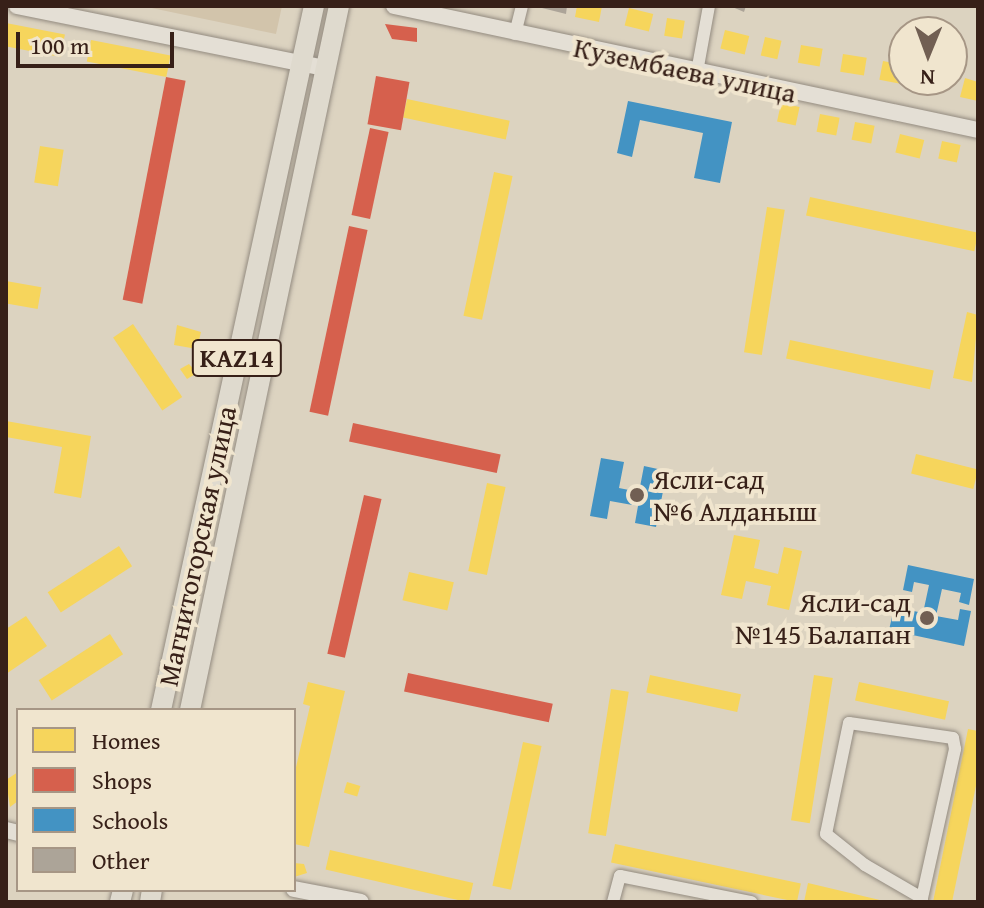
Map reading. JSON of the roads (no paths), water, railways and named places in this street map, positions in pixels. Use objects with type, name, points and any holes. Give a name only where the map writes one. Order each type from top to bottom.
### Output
[{"type":"main road","name":"Магнитогорская улица","points":[[161,708],[314,6]]},
{"type":"main road","name":"Магнитогорская улица","points":[[190,708],[339,6]]},
{"type":"street","points":[[17,6],[325,68]]},
{"type":"street","name":"Кузембаева улица","points":[[394,6],[978,130]]},
{"type":"street","points":[[515,34],[522,6]]},
{"type":"street","points":[[697,72],[709,6]]},
{"type":"street","points":[[849,723],[953,738],[922,900],[865,865],[826,834],[849,723]]},
{"type":"street","points":[[613,902],[620,876],[751,902]]},
{"type":"street","points":[[296,889],[361,902]]},
{"type":"place","name":"Ясли-сад №6 Алданыш","points":[[637,495]]},
{"type":"place","name":"Ясли-сад №145 Балапан","points":[[927,618]]}]
